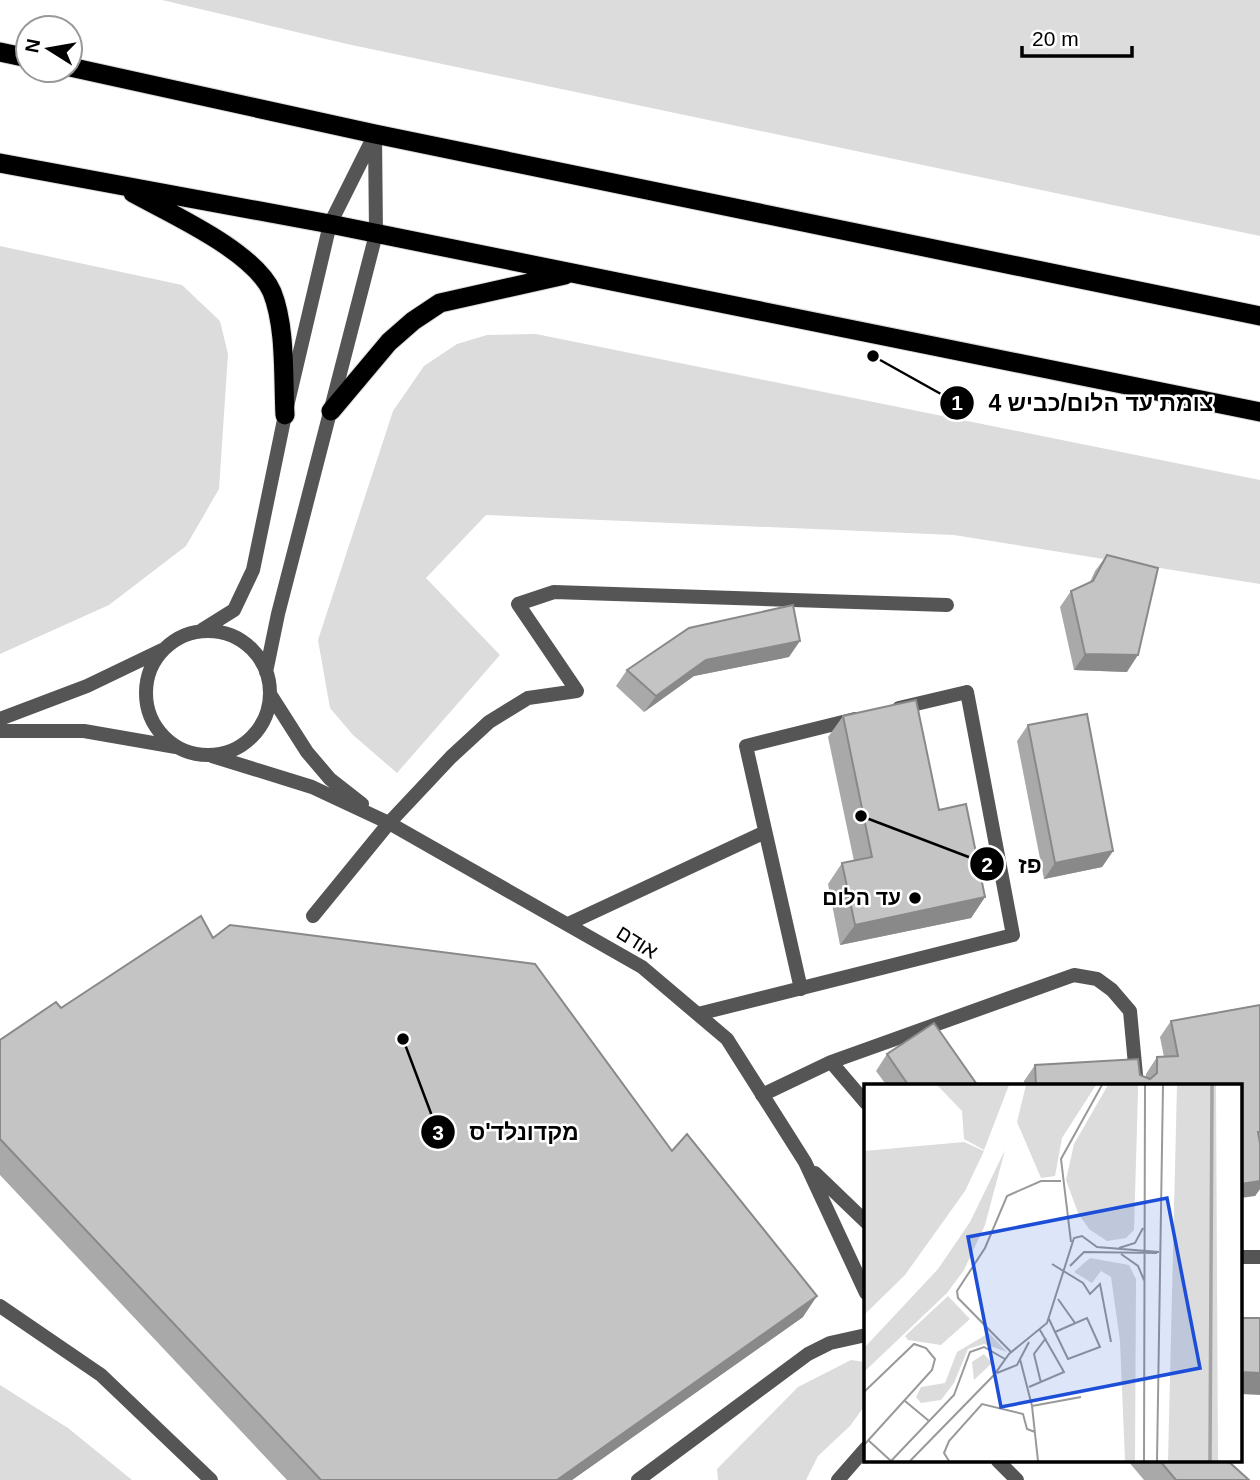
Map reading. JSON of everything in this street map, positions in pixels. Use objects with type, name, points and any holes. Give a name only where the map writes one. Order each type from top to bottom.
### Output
[{"type":"highway","points":[[84,70],[375,134],[1260,316]]},
{"type":"highway","points":[[0,163],[330,224],[1260,412]]},
{"type":"highway","points":[[120,185],[219,241],[251,264],[271,291],[281,330],[285,415]]},
{"type":"highway","points":[[331,411],[389,342],[413,321],[440,303],[573,273]]},
{"type":"street","points":[[0,719],[87,686],[163,649],[174,640],[202,630],[234,610],[253,569],[285,415],[330,224],[375,134]]},
{"type":"street","points":[[266,672],[278,614],[376,234],[375,134]]},
{"type":"street","points":[[313,916],[389,823],[451,757],[489,722],[528,698],[578,691],[518,604],[554,592],[947,605]]},
{"type":"street","points":[[0,731],[83,731],[176,747],[194,754],[212,756],[230,751],[253,736],[267,712],[270,694],[266,672],[259,657],[241,640],[218,631],[202,630]]},
{"type":"street","points":[[163,649],[152,665],[146,683],[145,701],[151,720],[161,735],[176,747]]},
{"type":"street","points":[[698,1014],[1013,935],[967,692],[889,711]]},
{"type":"street","name":"אודם","points":[[270,694],[307,752],[330,779],[389,823]]},
{"type":"street","points":[[800,989],[746,746],[863,717]]},
{"type":"street","name":"אודם","points":[[212,756],[312,788],[389,823],[642,967],[727,1039],[805,1162],[864,1289]]},
{"type":"street","points":[[568,924],[765,832]]},
{"type":"street","points":[[762,1095],[831,1062],[1074,975],[1097,979],[1112,990],[1130,1011],[1138,1084]]},
{"type":"street","points":[[831,1062],[864,1101]]},
{"type":"street","name":"אודם","points":[[805,1162],[864,1220]]},
{"type":"street","points":[[1242,1257],[1260,1257]]},
{"type":"street","points":[[0,1306],[101,1375],[211,1480]]},
{"type":"street","points":[[638,1480],[808,1354],[830,1343],[864,1335]]},
{"type":"street","points":[[838,1480],[864,1450]]},
{"type":"street","points":[[999,1462],[1019,1480]]},
{"type":"street","points":[[1014,1462],[1019,1480]]},
{"type":"shaded area","points":[[162,0],[1260,0],[1260,236],[347,44]]},
{"type":"shaded area","points":[[0,246],[182,285],[220,321],[228,354],[219,489],[186,546],[109,605],[0,654]]},
{"type":"shaded area","points":[[536,334],[1260,480],[1260,584],[954,535],[486,515],[426,578],[500,655],[397,773],[353,735],[330,708],[318,640],[393,411],[424,366],[457,344],[487,335]]},
{"type":"shaded area","points":[[851,1360],[864,1362],[864,1407],[850,1426],[818,1456],[806,1480],[718,1480],[717,1469],[798,1387]]},
{"type":"shaded area","points":[[0,1385],[68,1428],[132,1480],[0,1480]]},
{"type":"building","points":[[1107,555],[1158,568],[1138,655],[1085,654],[1071,591],[1093,581]]},
{"type":"building","points":[[793,605],[800,641],[706,660],[656,696],[627,670],[689,628]]},
{"type":"building","points":[[916,700],[939,810],[966,804],[985,897],[855,925],[842,863],[872,857],[843,716]]},
{"type":"building","points":[[1087,714],[1113,851],[1055,863],[1028,725]]},
{"type":"building","points":[[201,916],[213,938],[230,925],[535,964],[672,1151],[687,1134],[817,1296],[557,1480],[321,1480],[0,1139],[0,1040],[56,1002],[61,1008]]},
{"type":"building","points":[[1260,1005],[1260,1181],[1242,1184],[1242,1084],[1036,1084],[1035,1065],[1138,1059],[1140,1075],[1150,1079],[1157,1073],[1157,1057],[1178,1056],[1171,1021]]},
{"type":"building","points":[[934,1023],[977,1084],[908,1084],[887,1054]]},
{"type":"building","points":[[1242,1318],[1260,1318],[1260,1373],[1242,1372]]},
{"type":"building","points":[[1161,1462],[1229,1462],[1249,1480],[1176,1480]]},
{"type":"place","name":"צומת עד הלום/כביש 4","points":[[873,356]]},
{"type":"place","name":"פז","points":[[861,816]]},
{"type":"place","name":"עד הלום","points":[[915,898]]},
{"type":"place","name":"מקדונלד'ס","points":[[403,1039]]}]
